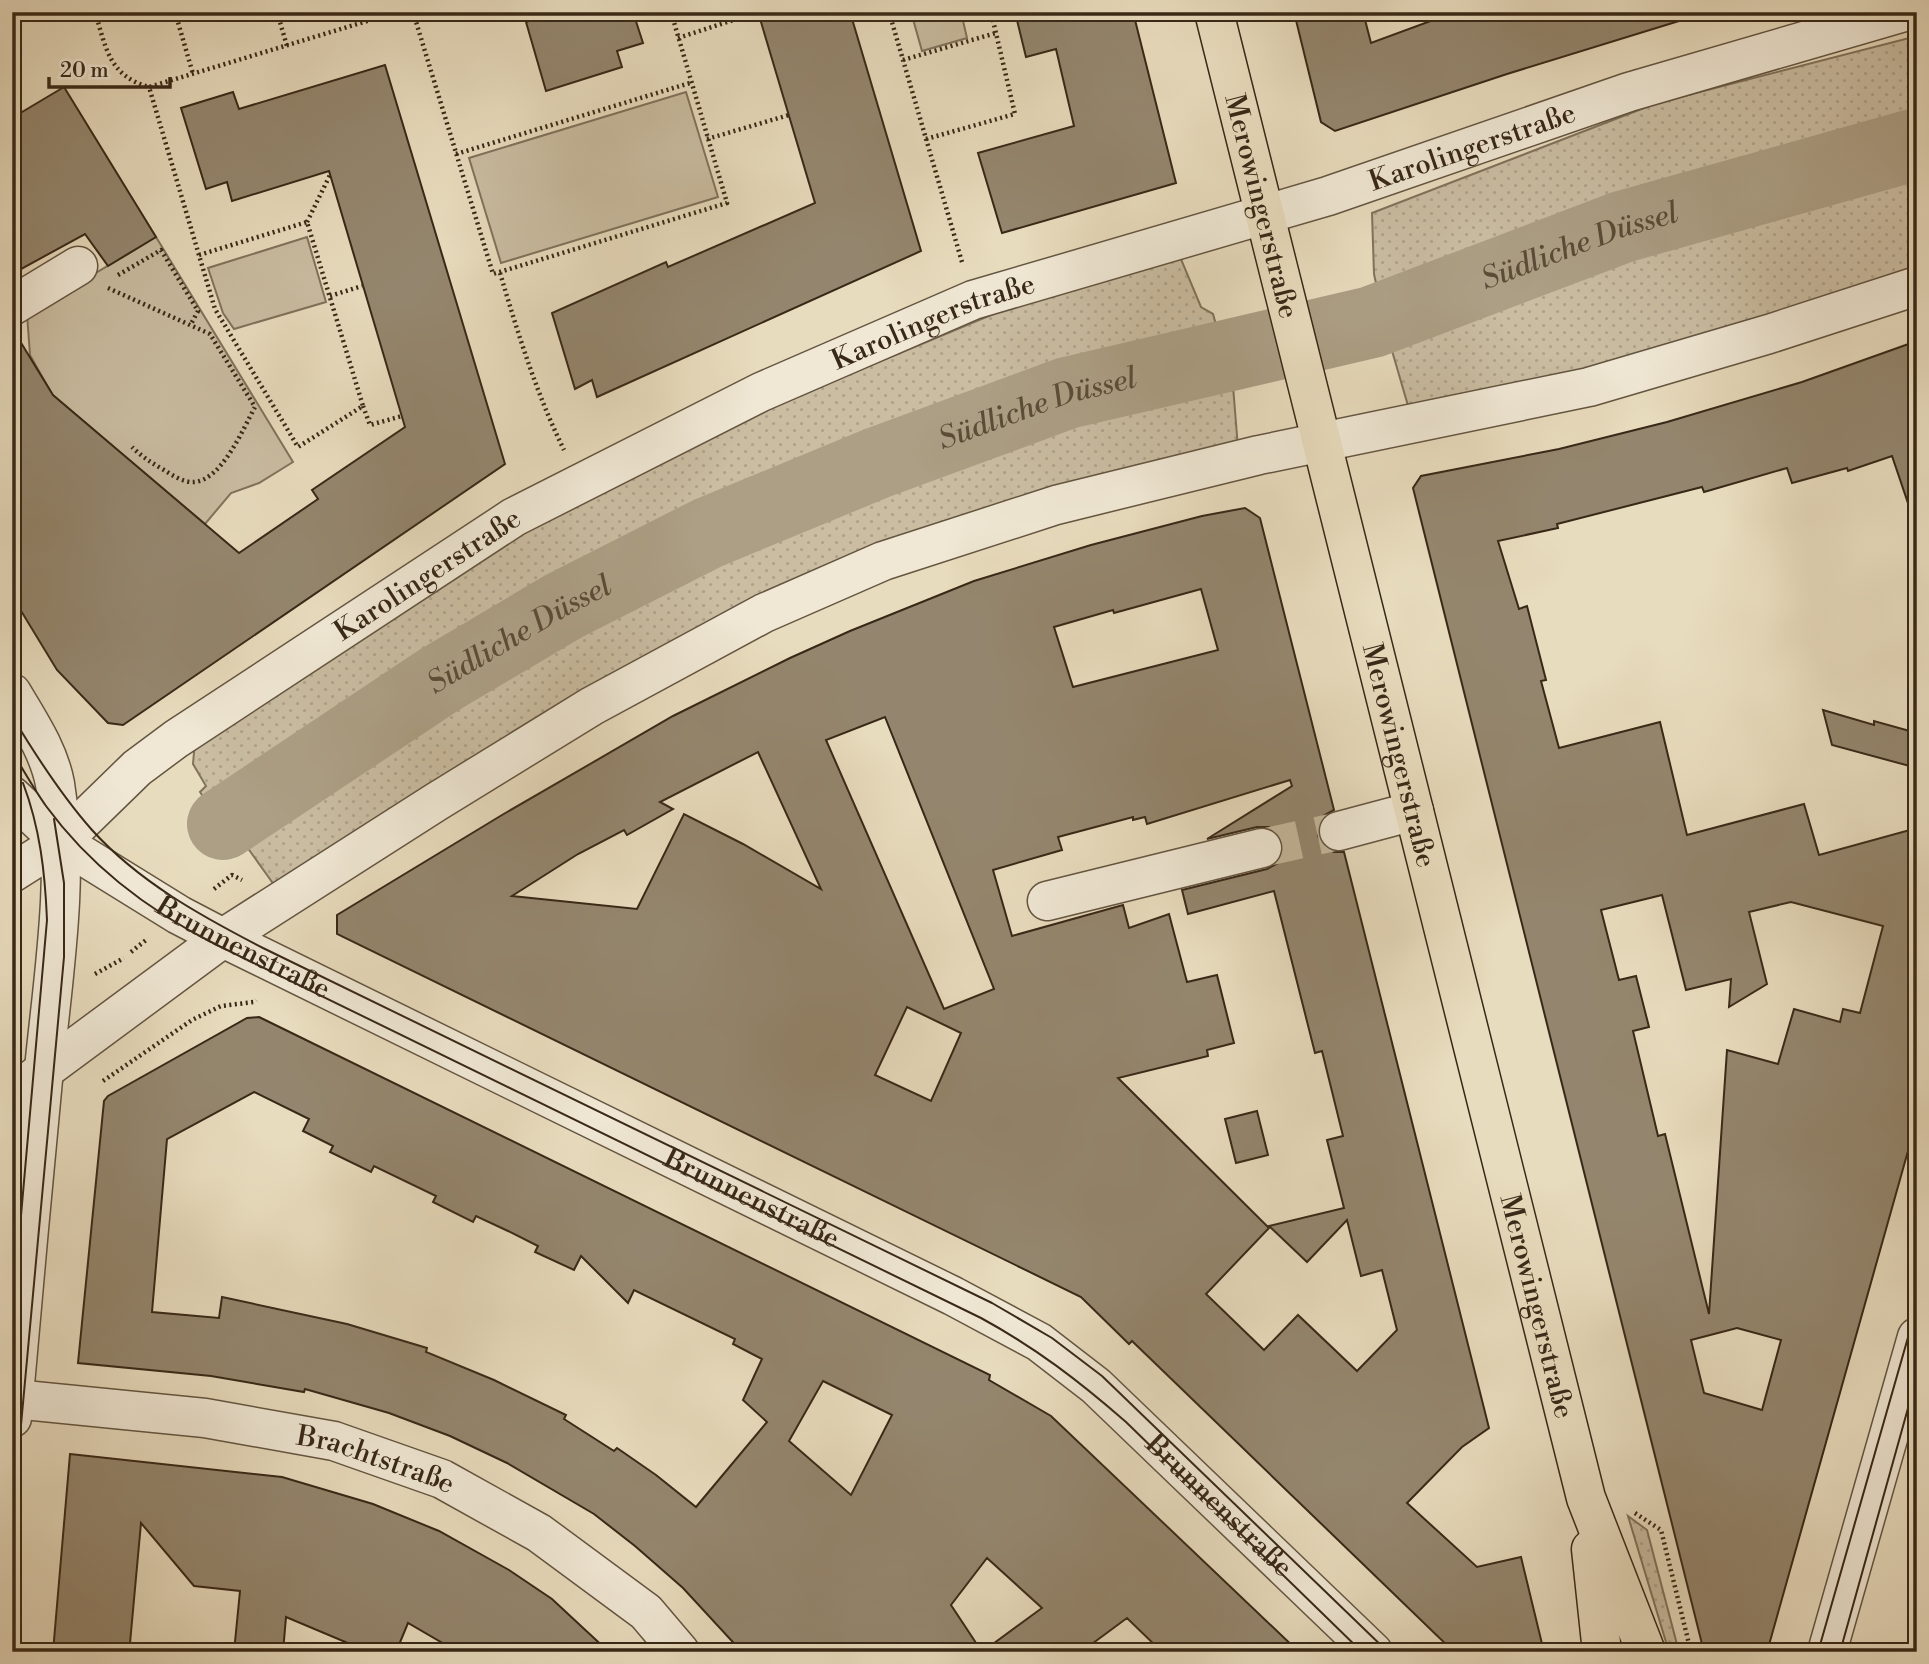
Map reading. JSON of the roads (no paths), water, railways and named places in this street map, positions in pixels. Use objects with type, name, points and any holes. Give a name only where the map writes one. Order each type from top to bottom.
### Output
[{"type":"main road","name":"Merowingerstraße","points":[[1214,12],[1586,1499],[1646,1652]]},
{"type":"main road","name":"Merowingerstraße","points":[[1586,1499],[1602,1652]]},
{"type":"street","name":"Karolingerstraße","points":[[12,873],[61,842],[137,768],[176,739],[513,517],[761,392],[973,300],[1328,197],[1629,92],[1904,12]]},
{"type":"street","points":[[12,306],[90,275]]},
{"type":"street","points":[[12,1094],[223,938],[592,706],[764,613],[883,561],[1056,505],[1259,455],[1589,387],[1769,334],[1917,286]]},
{"type":"street","points":[[12,693],[48,760],[54,783],[61,842],[57,936],[44,1072],[18,1277],[13,1408]]},
{"type":"street","name":"Brunnenstraße","points":[[12,796],[61,842],[179,915],[953,1296],[1039,1342],[1096,1386],[1373,1652]]},
{"type":"street","points":[[1339,831],[1414,811]]},
{"type":"street","points":[[1047,901],[1262,848]]},
{"type":"street","points":[[1827,1652],[1917,1337]]},
{"type":"street","name":"Brachtstraße","points":[[13,1408],[205,1418],[334,1441],[442,1479],[539,1533],[646,1612],[680,1652]]},
{"type":"waterway","name":"Südliche Düssel","points":[[223,824],[439,680],[564,606],[708,533],[877,463],[1067,393],[1372,322],[1622,227],[1917,144]]},
{"type":"tunnel","points":[[1262,848],[1339,831]]},
{"type":"tram line","points":[[12,716],[49,775],[92,830],[110,849],[150,882],[194,910],[263,948],[992,1303],[1052,1338],[1102,1376],[1388,1652]]},
{"type":"tram line","points":[[12,751],[63,828],[122,885],[167,917],[215,944],[981,1318],[1039,1353],[1126,1422],[1362,1652]]},
{"type":"tram line","points":[[12,1318],[47,920],[41,850],[23,783]]},
{"type":"tram line","points":[[12,1523],[64,957],[64,883],[54,819]]},
{"type":"tram line","points":[[1818,1652],[1917,1306]]},
{"type":"tram line","points":[[1840,1652],[1917,1376]]}]
